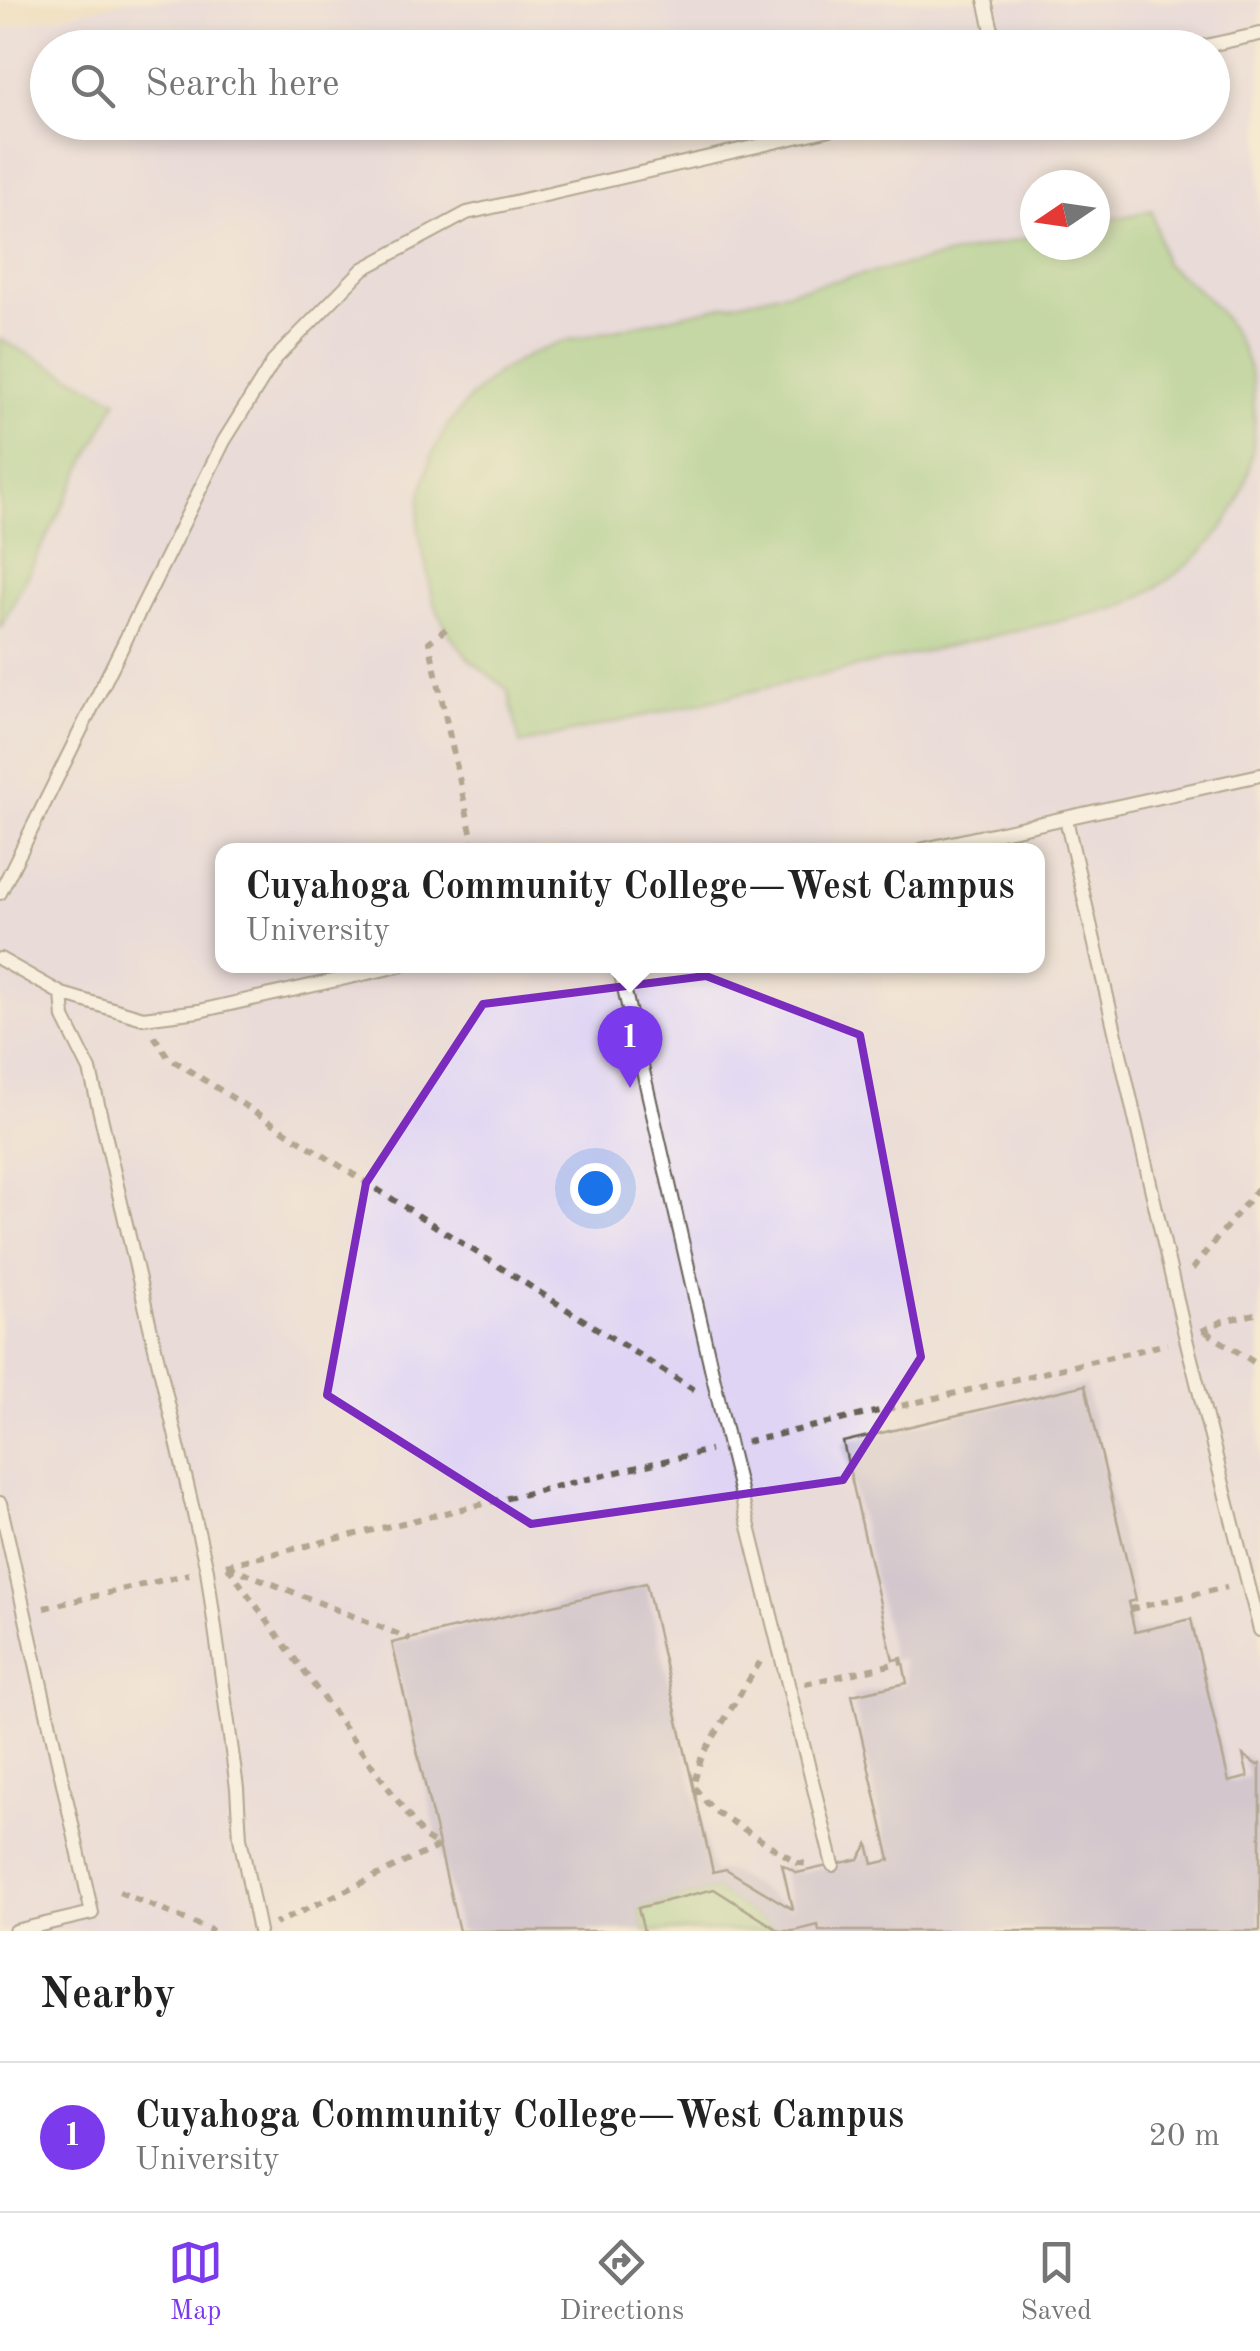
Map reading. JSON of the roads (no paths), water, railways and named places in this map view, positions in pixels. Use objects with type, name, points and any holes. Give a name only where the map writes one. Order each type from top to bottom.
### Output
[{"type":"lane","points":[[986,0],[992,30]]},
{"type":"lane","points":[[1230,41],[1260,34]]},
{"type":"lane","points":[[0,892],[224,441],[275,360],[363,269],[467,214],[783,140]]},
{"type":"lane","points":[[952,843],[1260,775]]},
{"type":"lane","points":[[1066,818],[1186,1340],[1260,1630]]},
{"type":"lane","points":[[0,959],[62,994],[142,1018],[199,1012],[369,973]]},
{"type":"lane","points":[[621,973],[729,1446],[833,1865]]},
{"type":"lane","points":[[62,994],[64,1018],[90,1070],[207,1570],[237,1788],[240,1838],[260,1931]]},
{"type":"lane","points":[[0,1502],[92,1913],[15,1931]]},
{"type":"place","name":"Cuyahoga Community College—West Campus","points":[[630,1088]]}]
